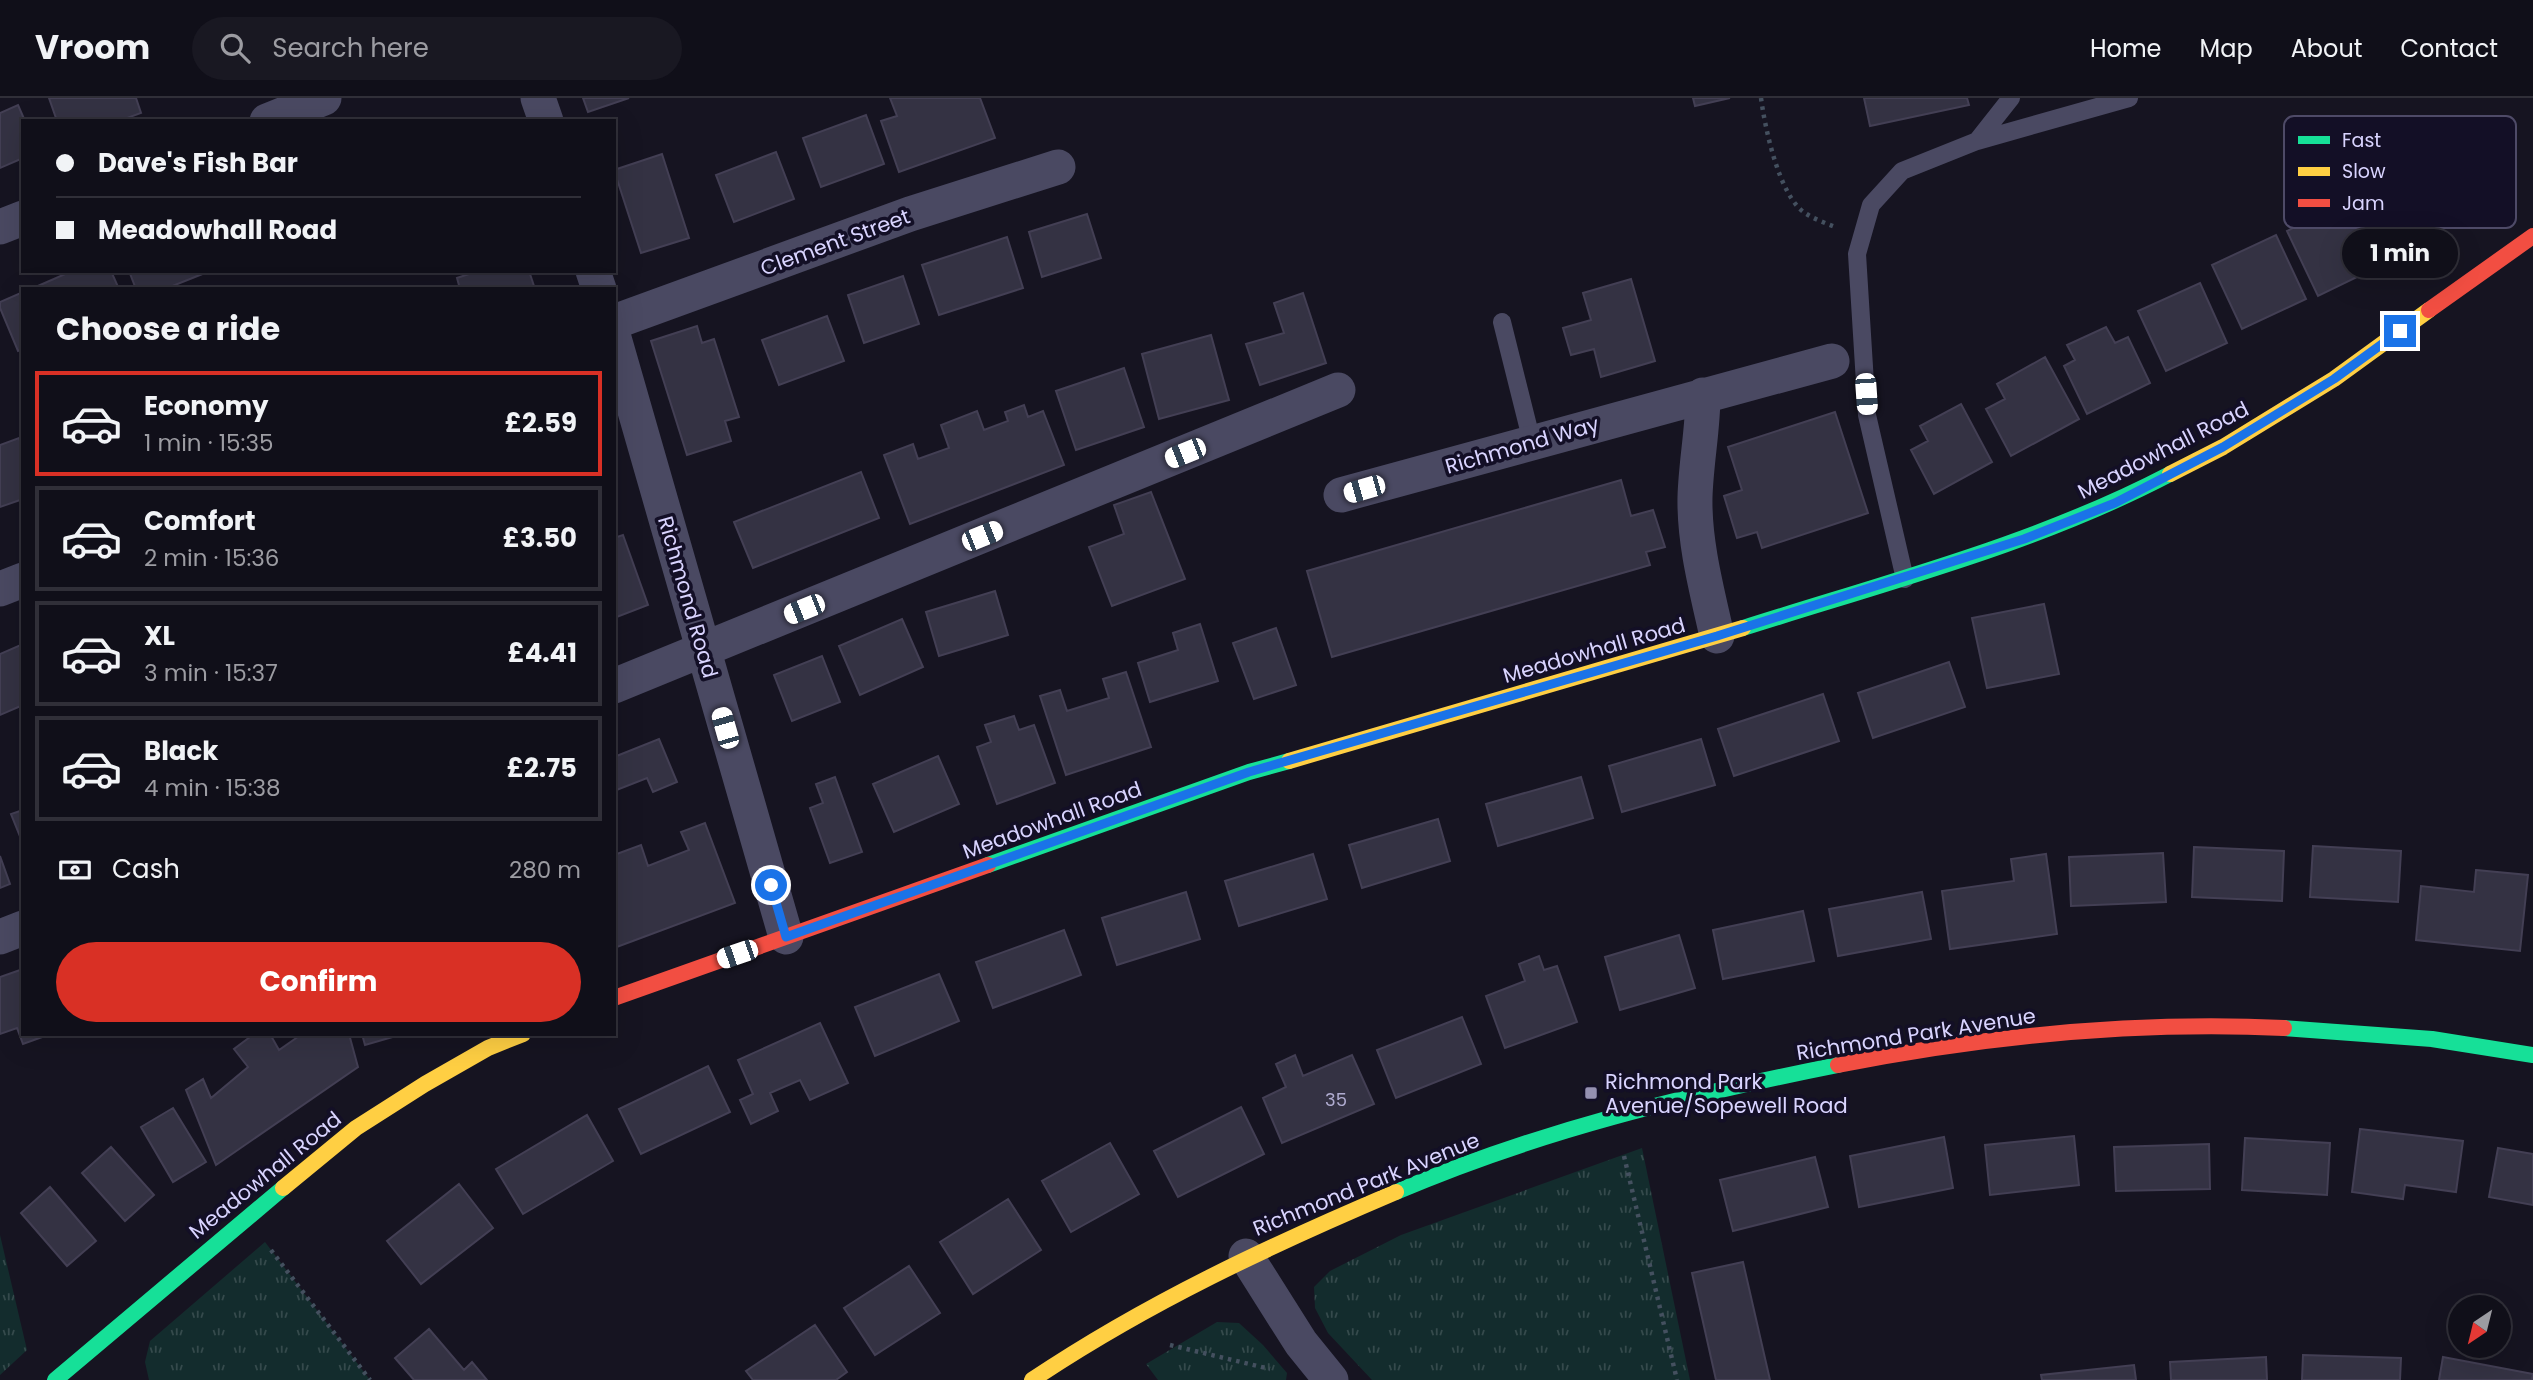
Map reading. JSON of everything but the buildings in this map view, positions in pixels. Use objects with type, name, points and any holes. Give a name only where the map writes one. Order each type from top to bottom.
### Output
[{"type":"street","points":[[272,119],[324,98]]},
{"type":"street","points":[[538,98],[545,119]]},
{"type":"street","name":"Clement Street","points":[[616,338],[910,214],[1058,167]]},
{"type":"street","points":[[0,227],[21,219]]},
{"type":"street","name":"Meadowhall Road","points":[[616,997],[1249,772],[1905,579],[2024,539],[2115,503],[2223,447],[2334,379],[2533,236]]},
{"type":"street","name":"Richmond Road","points":[[616,342],[786,937]]},
{"type":"street","name":"Richmond Way","points":[[1340,495],[1832,361]]},
{"type":"street","points":[[616,685],[1338,390]]},
{"type":"street","points":[[1703,395],[1695,524],[1717,636]]},
{"type":"street","points":[[0,589],[21,581]]},
{"type":"street","points":[[0,937],[21,929]]},
{"type":"street","name":"Richmond Park Avenue","points":[[1032,1380],[1107,1330],[1246,1256],[1423,1180],[1520,1144],[1676,1099],[1929,1048],[2117,1028],[2325,1030],[2431,1039],[2533,1055]]},
{"type":"street","name":"Meadowhall Road","points":[[55,1380],[87,1362],[246,1217],[356,1128],[488,1048],[518,1036]]},
{"type":"street","points":[[1246,1256],[1301,1343],[1316,1376]]},
{"type":"lane","points":[[1977,141],[2011,98]]},
{"type":"lane","points":[[1905,579],[1867,415],[1857,254],[1871,205],[1902,171],[1977,141],[2129,98]]},
{"type":"lane","points":[[1502,323],[1532,442]]},
{"type":"path","points":[[1761,98],[1764,123],[1787,191],[1804,213],[1861,239]]},
{"type":"path","points":[[1614,1117],[1677,1380]]},
{"type":"path","points":[[246,1217],[370,1380]]},
{"type":"path","points":[[1107,1330],[1316,1376]]},
{"type":"green space","points":[[1642,1148],[1690,1380],[1372,1380],[1328,1333],[1315,1308],[1314,1287],[1330,1271],[1401,1235]]},
{"type":"green space","points":[[0,1235],[27,1350],[0,1375]]},
{"type":"green space","points":[[265,1242],[370,1380],[149,1380],[145,1362],[150,1341]]},
{"type":"green space","points":[[1217,1322],[1239,1323],[1287,1373],[1286,1380],[1158,1380],[1146,1364]]},
{"type":"traffic: fast","points":[[1743,628],[1906,578],[2014,541],[2119,499],[2170,474]]},
{"type":"traffic: fast","points":[[988,865],[1249,772],[1289,761]]},
{"type":"traffic: fast","points":[[2284,1028],[2432,1039],[2533,1055]]},
{"type":"traffic: fast","points":[[1396,1192],[1450,1170],[1558,1133],[1669,1102],[1838,1065]]},
{"type":"traffic: fast","points":[[55,1380],[283,1188]]},
{"type":"traffic: slow","points":[[2170,474],[2223,447],[2334,379],[2429,310]]},
{"type":"traffic: slow","points":[[1289,761],[1743,628]]},
{"type":"traffic: slow","points":[[283,1188],[356,1128],[488,1048],[518,1036]]},
{"type":"traffic: slow","points":[[1032,1380],[1075,1352],[1210,1277],[1396,1192]]},
{"type":"traffic: jam","points":[[2429,310],[2533,236]]},
{"type":"traffic: jam","points":[[616,997],[988,865]]},
{"type":"traffic: jam","points":[[1838,1065],[1949,1046],[2060,1033],[2172,1027],[2284,1028]]},
{"type":"place","name":"Richmond Park Avenue/Sopewell Road","points":[[1591,1093]]},
{"type":"route","points":[[771,885],[786,937],[1249,772],[1717,636],[1905,579],[2024,539],[2115,503],[2223,447],[2334,379],[2400,331]]}]
